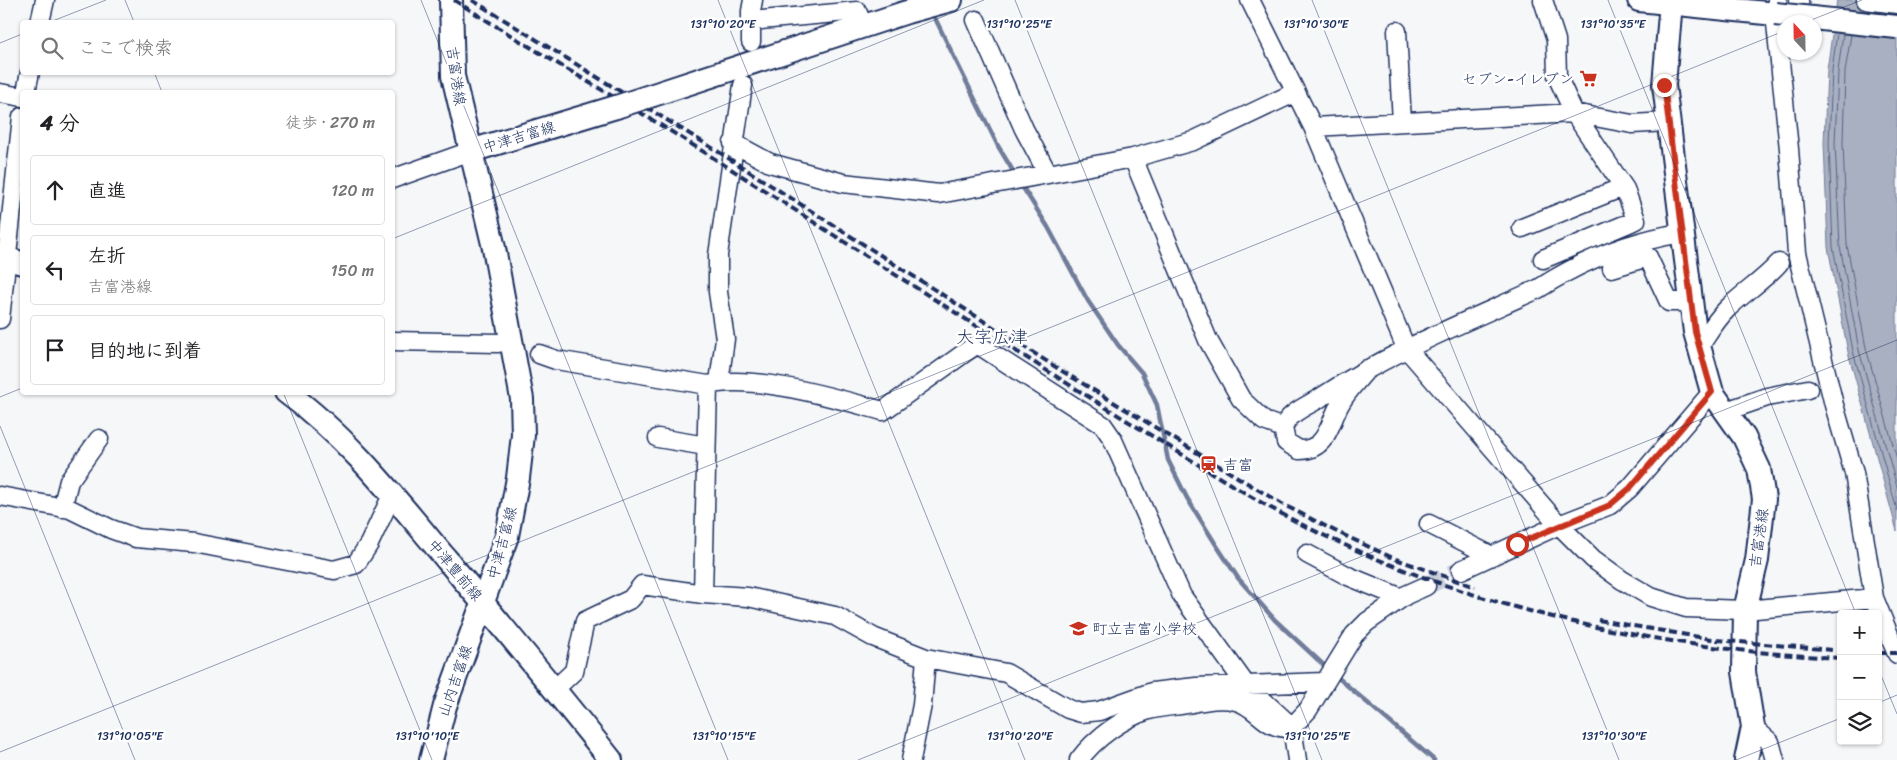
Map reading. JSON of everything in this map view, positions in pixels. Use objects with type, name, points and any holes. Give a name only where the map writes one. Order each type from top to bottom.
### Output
[{"type":"main road","name":"中津吉富線","points":[[484,604],[507,536],[518,478],[523,435],[522,399],[494,248],[471,151],[616,107],[864,27],[905,6],[951,0]]},
{"type":"main road","points":[[1639,0],[1776,7],[1897,27]]},
{"type":"main road","name":"吉富港線","points":[[1670,1],[1664,85],[1695,332],[1712,392],[1744,437],[1759,469],[1764,499],[1757,560],[1745,610],[1744,672],[1753,727],[1746,760]]},
{"type":"main road","name":"吉富港線","points":[[450,7],[453,76],[471,151]]},
{"type":"main road","name":"中津豊前線","points":[[289,395],[349,448],[392,495],[555,689],[611,760]]},
{"type":"main road","name":"山内吉富線","points":[[431,760],[445,706],[484,604]]},
{"type":"street","points":[[40,20],[45,0]]},
{"type":"street","points":[[751,42],[753,0]]},
{"type":"street","points":[[1250,0],[1313,127],[1406,348],[1559,525],[1593,559],[1622,580],[1651,597],[1686,608],[1745,610],[1874,598]]},
{"type":"street","points":[[1543,0],[1556,40],[1557,76],[1574,113],[1624,187],[1636,220],[1543,259]]},
{"type":"street","points":[[1799,0],[1800,15]]},
{"type":"street","points":[[1866,0],[1897,4]]},
{"type":"street","points":[[1776,7],[1797,253],[1832,397],[1854,473],[1874,598],[1897,654]]},
{"type":"street","points":[[751,21],[857,11],[864,27]]},
{"type":"street","points":[[976,20],[1024,129],[1048,174]]},
{"type":"street","points":[[1397,31],[1402,122]]},
{"type":"street","points":[[26,90],[29,75]]},
{"type":"street","points":[[703,594],[706,446],[713,384],[724,339],[718,292],[718,256],[733,143],[743,85]]},
{"type":"street","points":[[733,143],[770,163],[842,183],[939,194],[1133,158],[1193,141],[1296,92]]},
{"type":"street","points":[[0,93],[20,97]]},
{"type":"street","points":[[1313,127],[1574,113],[1632,124],[1668,122]]},
{"type":"street","points":[[0,319],[13,257],[20,148]]},
{"type":"street","points":[[395,178],[471,151]]},
{"type":"street","points":[[1133,158],[1208,340],[1241,399],[1264,420],[1282,428]]},
{"type":"street","points":[[1522,228],[1624,187]]},
{"type":"street","points":[[1367,369],[1341,403],[1326,436],[1315,448],[1299,450],[1292,448],[1286,442],[1282,428],[1285,422],[1299,410],[1367,369],[1406,348],[1538,289],[1560,275],[1596,257],[1648,238],[1682,233]]},
{"type":"street","points":[[1612,268],[1648,257],[1669,302],[1691,302]]},
{"type":"street","points":[[1699,347],[1716,321],[1728,308],[1765,278],[1779,263]]},
{"type":"street","points":[[395,341],[498,343]]},
{"type":"street","points":[[539,354],[556,360],[713,384],[778,386],[884,411],[977,344],[1103,425],[1112,438],[1182,596],[1246,685],[1292,727],[1297,760]]},
{"type":"street","points":[[1726,411],[1766,397],[1808,389]]},
{"type":"street","points":[[1461,570],[1559,525],[1610,505],[1630,488],[1712,392]]},
{"type":"street","points":[[658,438],[706,446]]},
{"type":"street","points":[[62,508],[69,481],[99,439]]},
{"type":"street","points":[[0,496],[62,508],[136,538],[194,542],[334,570],[356,564],[369,544],[392,495]]},
{"type":"street","points":[[1429,524],[1492,556]]},
{"type":"street","points":[[1308,554],[1348,576],[1402,598]]},
{"type":"street","points":[[555,689],[574,671],[585,621],[631,599],[642,585],[703,594],[748,597],[836,616],[873,637],[926,658],[1006,673],[1068,709],[1081,713],[1099,710],[1152,692],[1246,685],[1324,682]]},
{"type":"street","points":[[1079,760],[1086,751],[1121,722],[1149,710],[1210,700],[1235,701],[1246,705],[1269,725],[1282,729],[1292,727],[1308,710],[1354,635],[1367,622],[1402,598],[1426,586]]},
{"type":"street","points":[[911,760],[922,706],[926,658]]},
{"type":"street","points":[[1753,727],[1770,742],[1776,760]]},
{"type":"water","points":[[1837,0],[1897,0],[1897,531],[1848,352],[1828,247],[1824,143],[1827,70]]},
{"type":"waterway","points":[[932,12],[998,146],[1016,176]]},
{"type":"waterway","points":[[1020,183],[1048,227],[1088,301],[1118,345],[1142,373],[1157,405],[1168,460],[1187,498],[1215,543],[1238,578],[1275,620],[1329,670]]},
{"type":"waterway","points":[[1335,675],[1434,760]]},
{"type":"tunnel","points":[[1426,586],[1461,570]]},
{"type":"railway","points":[[454,0],[674,133],[1124,419],[1244,492],[1334,540],[1394,566],[1455,589],[1581,624],[1645,637],[1710,647],[1837,658]]},
{"type":"railway","points":[[472,0],[714,149],[1062,371],[1282,504],[1393,558],[1475,587]]},
{"type":"railway","points":[[1598,620],[1717,640],[1833,650]]},
{"type":"railway","points":[[1882,653],[1897,653]]},
{"type":"place","name":"セブン-イレブン","points":[[1588,79]]},
{"type":"place","name":"吉富","points":[[1209,465]]},
{"type":"place","name":"町立吉富小学校","points":[[1078,629]]},
{"type":"district","name":"大字広津","points":[[992,337]]},
{"type":"route","points":[[1517,544],[1610,505],[1630,488],[1712,392],[1695,332],[1664,85]]}]
